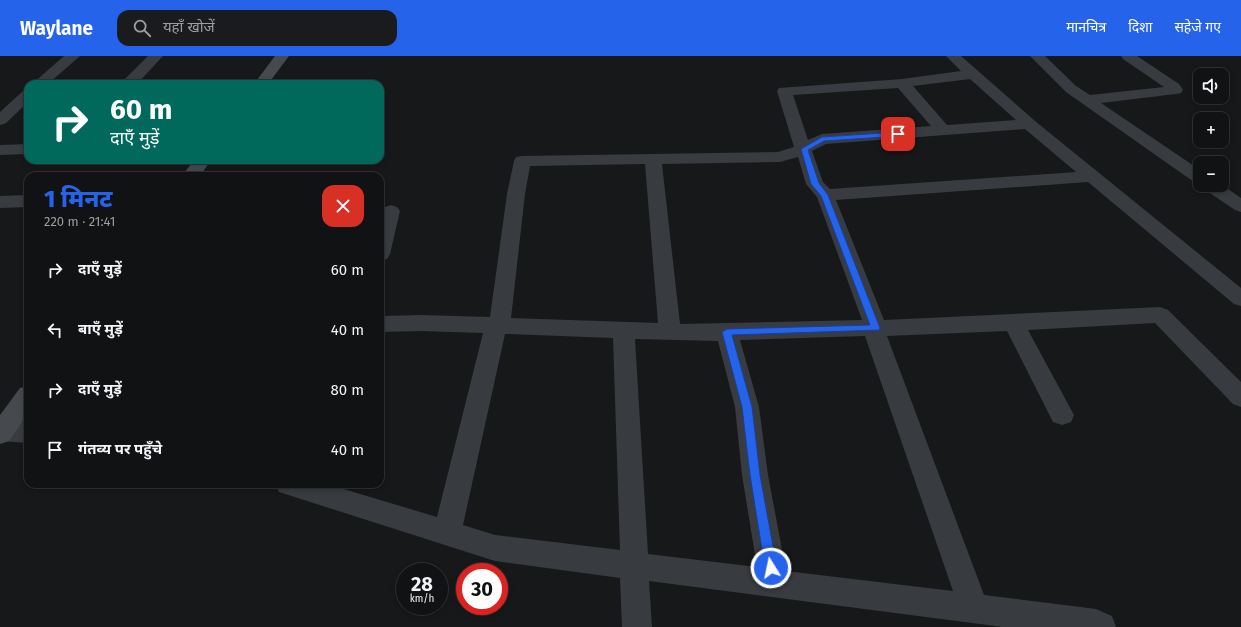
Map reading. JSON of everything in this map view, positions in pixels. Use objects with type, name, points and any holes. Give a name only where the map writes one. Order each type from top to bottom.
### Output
[{"type":"main road","points":[[264,80],[282,56]]},
{"type":"main road","points":[[1,432],[24,400]]},
{"type":"street","points":[[43,80],[73,56]]},
{"type":"street","points":[[132,80],[156,56]]},
{"type":"street","points":[[953,56],[1029,124],[1241,299]]},
{"type":"street","points":[[1037,56],[1070,89],[1193,173]]},
{"type":"street","points":[[1087,100],[1176,90],[1174,87],[1128,56]]},
{"type":"street","points":[[973,74],[902,83],[784,91],[815,184],[825,195],[875,328],[974,608]]},
{"type":"street","points":[[902,83],[943,131]]},
{"type":"street","points":[[0,120],[24,98]]},
{"type":"street","points":[[447,533],[498,325],[522,161],[780,157],[804,149],[822,140],[1029,124]]},
{"type":"street","points":[[0,150],[24,149]]},
{"type":"street","points":[[653,159],[670,332]]},
{"type":"street","points":[[825,195],[1093,176]]},
{"type":"street","points":[[1220,192],[1241,206]]},
{"type":"street","points":[[0,202],[24,201]]},
{"type":"street","points":[[384,239],[391,212]]},
{"type":"street","points":[[384,324],[422,323],[670,332],[727,332],[875,328],[1160,315],[1241,397]]},
{"type":"street","points":[[1012,322],[1062,415]]},
{"type":"street","points":[[624,330],[636,627]]},
{"type":"street","points":[[727,332],[747,407],[755,475],[774,583]]},
{"type":"street","points":[[1,432],[24,433]]},
{"type":"street","points":[[301,488],[495,548],[974,608],[1096,624],[1101,627]]},
{"type":"route","points":[[771,568],[755,475],[747,407],[727,332],[876,328],[825,195],[815,184],[804,149],[822,140],[898,134]]}]
